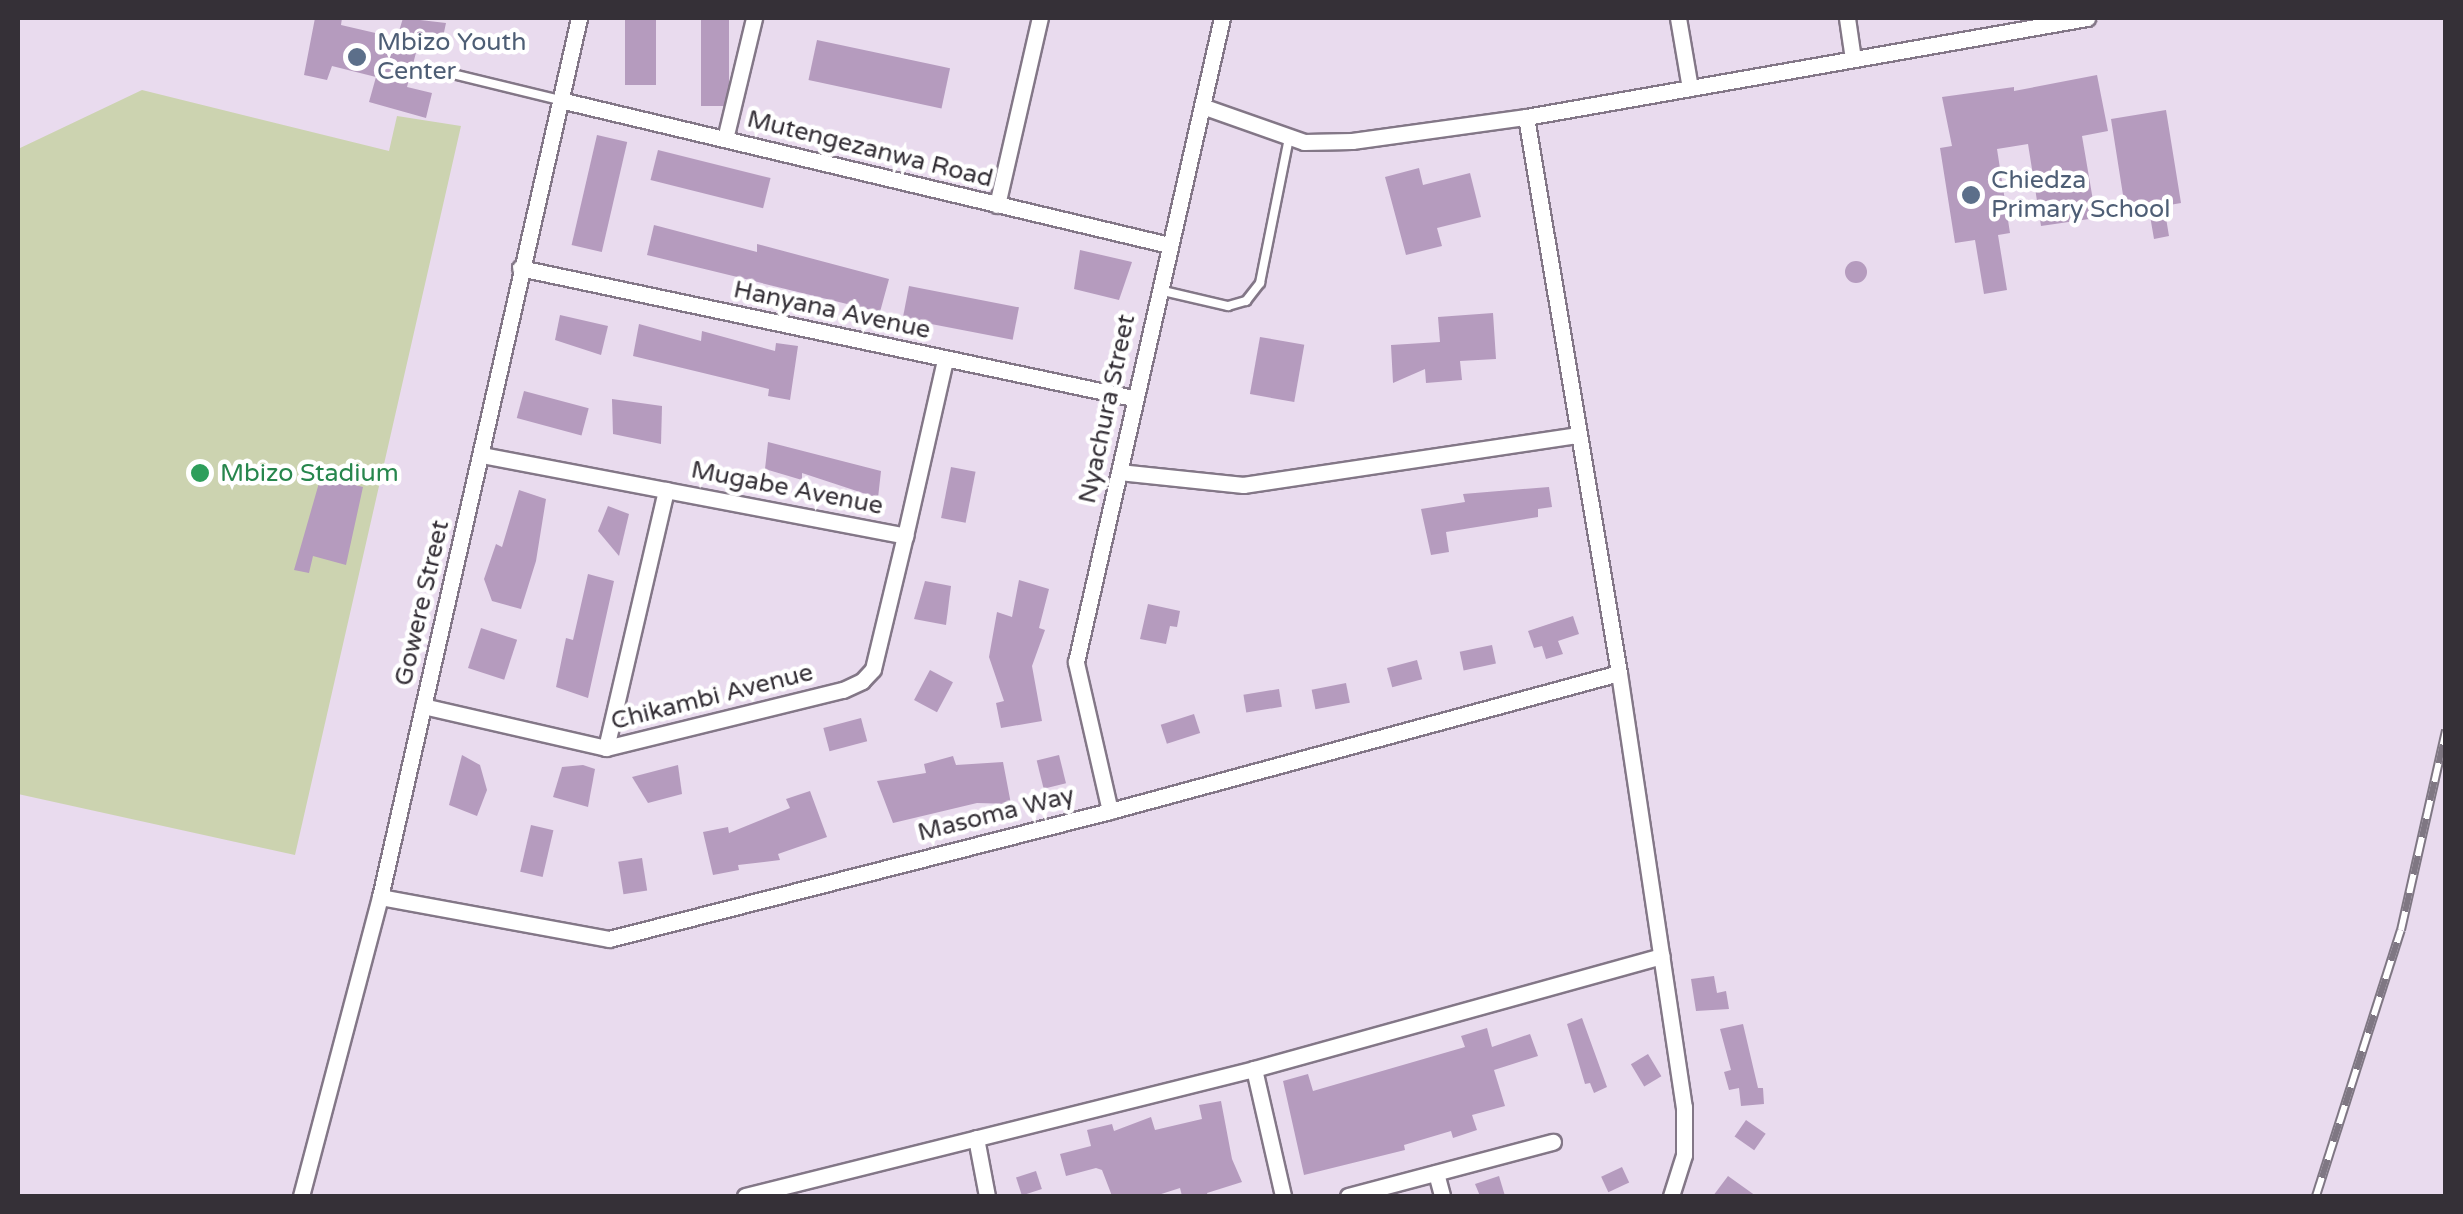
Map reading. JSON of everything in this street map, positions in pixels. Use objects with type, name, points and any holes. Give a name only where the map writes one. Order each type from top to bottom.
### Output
[{"type":"street","name":"Gowere Street","points":[[301,1196],[380,896],[579,18]]},
{"type":"street","points":[[725,140],[754,18]]},
{"type":"street","points":[[997,205],[1040,18]]},
{"type":"street","name":"Nyachura Street","points":[[1110,811],[1076,662],[1222,18]]},
{"type":"street","points":[[1678,18],[1690,88]]},
{"type":"street","points":[[1847,18],[1853,58]]},
{"type":"street","points":[[1202,106],[1289,138],[1352,141],[1690,88],[2027,22],[2088,18]]},
{"type":"street","name":"Mutengezanwa Road","points":[[560,100],[1169,245]]},
{"type":"street","points":[[1526,116],[1619,672],[1684,1107],[1684,1155],[1671,1196]]},
{"type":"street","name":"Hanyana Avenue","points":[[520,268],[1133,398]]},
{"type":"street","name":"Mugabe Avenue","points":[[482,454],[905,536],[944,360]]},
{"type":"street","points":[[1119,472],[1243,485],[1578,435]]},
{"type":"street","points":[[606,748],[666,490]]},
{"type":"street","name":"Chikambi Avenue","points":[[423,706],[606,748],[843,690],[862,682],[873,669],[905,536]]},
{"type":"street","name":"Masoma Way","points":[[380,896],[608,939],[1110,811],[1619,672]]},
{"type":"street","points":[[745,1196],[1254,1069],[1662,956]]},
{"type":"street","points":[[1254,1069],[1283,1196]]},
{"type":"street","points":[[976,1138],[987,1196]]},
{"type":"street","points":[[1348,1196],[1554,1142]]},
{"type":"street","points":[[1436,1173],[1442,1196]]},
{"type":"lane","points":[[453,74],[560,100]]},
{"type":"lane","points":[[1159,290],[1228,306],[1246,301],[1260,282],[1289,138]]},
{"type":"green space","name":"Mbizo Stadium","points":[[142,90],[389,151],[397,116],[461,126],[295,855],[18,794],[18,149]]},
{"type":"building","points":[[315,18],[342,18],[341,25],[397,38],[403,18],[446,23],[440,51],[418,45],[407,87],[432,93],[426,118],[369,102],[376,77],[332,66],[327,80],[304,75]]},
{"type":"building","points":[[625,18],[656,18],[656,85],[625,85]]},
{"type":"building","points":[[701,18],[729,18],[729,106],[701,106]]},
{"type":"building","points":[[817,40],[950,68],[942,108],[808,80]]},
{"type":"building","points":[[2097,75],[2108,131],[2082,136],[2096,218],[2041,226],[2028,144],[1997,149],[2010,233],[1998,235],[2007,290],[1984,294],[1975,240],[1955,243],[1940,148],[1952,146],[1942,97],[2014,87],[2014,91]]},
{"type":"building","points":[[2166,110],[2181,203],[2164,206],[2169,236],[2154,239],[2149,210],[2126,214],[2111,119]]},
{"type":"building","points":[[597,135],[627,142],[602,252],[572,245]]},
{"type":"building","points":[[658,150],[771,178],[763,208],[651,180]]},
{"type":"building","points":[[1419,168],[1423,185],[1470,173],[1481,217],[1437,228],[1442,246],[1406,255],[1385,177]]},
{"type":"building","points":[[654,225],[757,252],[757,244],[889,279],[880,312],[647,255]]},
{"type":"building","points":[[1080,250],[1132,262],[1119,300],[1074,289]]},
{"type":"building","points":[[1856,261],[1864,264],[1864,280],[1856,283],[1848,280],[1845,272],[1848,264]]},
{"type":"building","points":[[909,286],[1019,307],[1013,340],[903,318]]},
{"type":"building","points":[[1493,313],[1496,359],[1460,361],[1462,380],[1426,383],[1425,369],[1393,383],[1391,345],[1440,342],[1438,317]]},
{"type":"building","points":[[560,315],[608,326],[601,355],[555,340]]},
{"type":"building","points":[[639,324],[701,341],[702,331],[775,351],[776,343],[798,346],[790,400],[768,396],[769,389],[633,356]]},
{"type":"building","points":[[1260,337],[1304,345],[1294,402],[1250,394]]},
{"type":"building","points":[[524,391],[589,408],[581,435],[517,418]]},
{"type":"building","points":[[612,399],[662,406],[661,444],[613,434]]},
{"type":"building","points":[[768,442],[881,471],[878,498],[802,473],[802,480],[765,469]]},
{"type":"building","points":[[951,467],[976,472],[966,523],[941,518]]},
{"type":"building","points":[[321,476],[363,487],[346,565],[313,556],[309,573],[294,570]]},
{"type":"building","points":[[1549,487],[1552,507],[1538,509],[1538,517],[1446,532],[1449,552],[1431,555],[1421,509],[1465,502],[1463,494]]},
{"type":"building","points":[[519,490],[546,499],[536,561],[521,609],[492,601],[484,579],[496,544],[502,547]]},
{"type":"building","points":[[608,506],[629,514],[619,556],[598,531]]},
{"type":"building","points":[[588,574],[614,581],[588,698],[556,687],[566,638],[573,640]]},
{"type":"building","points":[[1019,580],[1049,589],[1039,628],[1045,630],[1032,666],[1042,721],[1001,728],[996,703],[1004,701],[989,657],[997,612],[1012,617]]},
{"type":"building","points":[[925,581],[951,586],[946,625],[914,619]]},
{"type":"building","points":[[1148,604],[1180,611],[1177,627],[1170,626],[1166,644],[1140,639]]},
{"type":"building","points":[[1573,616],[1579,634],[1558,641],[1563,654],[1546,659],[1542,646],[1534,648],[1528,631]]},
{"type":"building","points":[[481,628],[517,640],[504,680],[468,668]]},
{"type":"building","points":[[1492,645],[1496,664],[1464,670],[1460,652]]},
{"type":"building","points":[[1417,660],[1422,679],[1392,687],[1387,668]]},
{"type":"building","points":[[930,670],[953,682],[937,712],[914,700]]},
{"type":"building","points":[[1346,683],[1350,703],[1315,709],[1312,690]]},
{"type":"building","points":[[1279,689],[1282,707],[1246,712],[1243,695]]},
{"type":"building","points":[[1194,714],[1200,733],[1167,744],[1161,725]]},
{"type":"building","points":[[861,718],[867,741],[830,751],[823,728]]},
{"type":"building","points":[[462,755],[480,765],[487,790],[477,816],[449,805]]},
{"type":"building","points":[[1059,755],[1066,783],[1044,789],[1037,761]]},
{"type":"building","points":[[953,756],[956,765],[1003,762],[1011,804],[977,803],[893,823],[877,781],[926,773],[924,764]]},
{"type":"building","points":[[583,765],[595,769],[588,807],[553,797],[562,767]]},
{"type":"building","points":[[678,765],[682,794],[648,803],[632,777]]},
{"type":"building","points":[[810,791],[827,837],[778,854],[780,860],[738,865],[739,870],[713,875],[703,832],[728,827],[729,833],[790,808],[786,799]]},
{"type":"building","points":[[531,825],[553,830],[543,877],[520,872]]},
{"type":"building","points":[[642,858],[647,891],[623,894],[618,862]]},
{"type":"building","points":[[1714,976],[1717,993],[1726,991],[1729,1009],[1696,1011],[1691,979]]},
{"type":"building","points":[[1582,1018],[1607,1087],[1594,1093],[1590,1083],[1585,1084],[1567,1024]]},
{"type":"building","points":[[1743,1024],[1758,1088],[1763,1088],[1764,1104],[1741,1106],[1739,1088],[1729,1090],[1724,1072],[1731,1070],[1720,1029]]},
{"type":"building","points":[[1487,1028],[1492,1047],[1530,1034],[1538,1056],[1494,1070],[1505,1106],[1472,1115],[1477,1130],[1453,1138],[1451,1131],[1404,1145],[1405,1150],[1304,1175],[1283,1081],[1308,1074],[1313,1091],[1465,1047],[1461,1036]]},
{"type":"building","points":[[1648,1054],[1661,1076],[1644,1087],[1631,1064]]},
{"type":"building","points":[[1221,1101],[1232,1159],[1242,1182],[1207,1193],[1208,1196],[1182,1196],[1180,1188],[1155,1196],[1112,1196],[1102,1170],[1066,1176],[1060,1154],[1091,1146],[1087,1130],[1112,1124],[1114,1131],[1151,1117],[1155,1130],[1202,1119],[1199,1105]]},
{"type":"building","points":[[1746,1120],[1766,1134],[1754,1150],[1735,1136]]},
{"type":"building","points":[[1622,1167],[1629,1182],[1608,1192],[1601,1177]]},
{"type":"building","points":[[1036,1171],[1042,1189],[1022,1196],[1016,1177]]},
{"type":"building","points":[[1499,1176],[1505,1196],[1480,1196],[1475,1184]]},
{"type":"building","points":[[1728,1176],[1756,1196],[1713,1196]]},
{"type":"railway","points":[[2316,1196],[2401,930],[2446,730]]},
{"type":"place","name":"Mbizo Youth Center","points":[[357,57]]},
{"type":"place","name":"Chiedza Primary School","points":[[1971,195]]},
{"type":"place","name":"Mbizo Stadium","points":[[200,473]]}]
